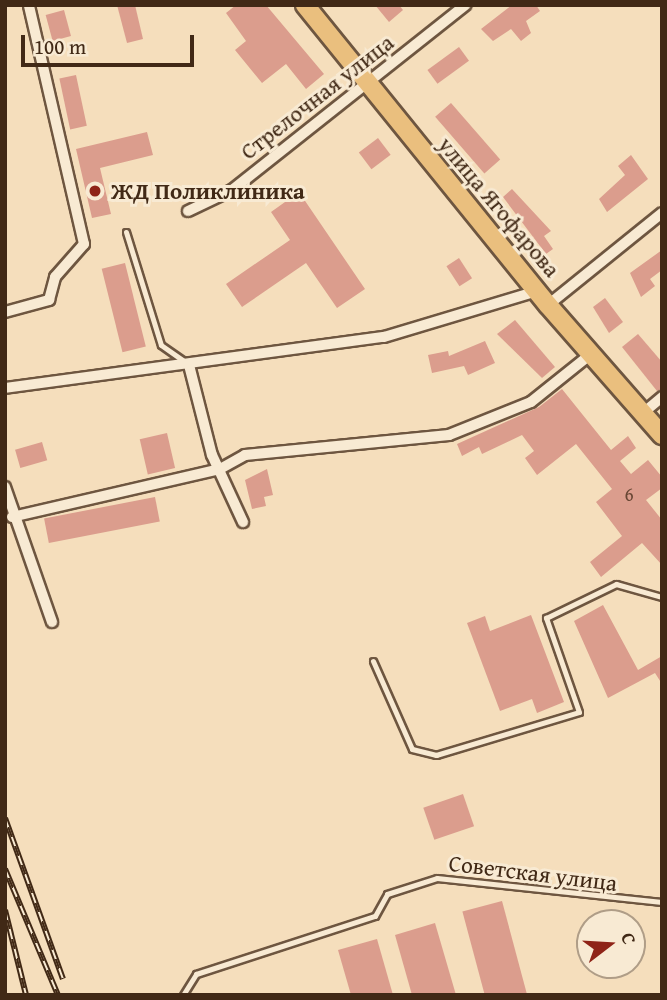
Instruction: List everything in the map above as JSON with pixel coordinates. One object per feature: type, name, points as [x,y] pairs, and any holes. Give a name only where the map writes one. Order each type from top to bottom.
[{"type":"main road","name":"улица Ягофарова","points":[[305,5],[366,85],[542,298],[662,435]]},
{"type":"street","points":[[5,312],[49,300],[55,277],[84,244],[29,5]]},
{"type":"street","name":"Стрелочная улица","points":[[188,211],[232,190],[465,5]]},
{"type":"street","points":[[5,388],[384,337],[542,298],[662,213]]},
{"type":"street","points":[[12,517],[220,469],[245,455],[281,449],[449,435],[531,402],[591,354]]},
{"type":"street","points":[[189,365],[220,469],[243,522]]},
{"type":"street","points":[[643,413],[662,397]]},
{"type":"street","points":[[5,487],[12,517],[52,622]]},
{"type":"lane","points":[[126,232],[161,345],[189,365]]},
{"type":"lane","points":[[373,662],[412,749],[436,755],[579,712],[546,618],[616,584],[662,597]]},
{"type":"lane","name":"Советская улица","points":[[183,995],[196,974],[375,916],[387,894],[438,878],[662,902]]},
{"type":"building","points":[[117,5],[135,5],[143,39],[127,43]]},
{"type":"building","points":[[236,5],[266,5],[324,74],[306,89],[286,64],[262,83],[235,50],[246,41],[226,13]]},
{"type":"building","points":[[375,5],[399,5],[403,10],[389,22]]},
{"type":"building","points":[[512,5],[536,5],[540,11],[526,21],[531,33],[521,41],[511,29],[493,41],[481,29]]},
{"type":"building","points":[[64,10],[71,36],[53,41],[46,15]]},
{"type":"building","points":[[459,47],[469,61],[437,84],[427,70]]},
{"type":"building","points":[[76,75],[87,126],[70,129],[59,79]]},
{"type":"building","points":[[451,103],[500,160],[484,173],[435,117]]},
{"type":"building","name":"ЖД Поликлиника","points":[[147,132],[153,155],[100,168],[111,214],[92,218],[76,149]]},
{"type":"building","points":[[378,138],[391,155],[371,169],[359,152]]},
{"type":"building","points":[[631,155],[648,179],[607,212],[599,199],[625,175],[618,166]]},
{"type":"building","points":[[512,189],[551,231],[544,236],[553,249],[546,254],[503,197]]},
{"type":"building","points":[[299,192],[365,289],[337,308],[306,263],[242,307],[226,284],[290,240],[271,212]]},
{"type":"building","points":[[662,250],[662,270],[650,279],[655,286],[641,297],[630,273]]},
{"type":"building","points":[[459,258],[472,278],[459,286],[446,266]]},
{"type":"building","points":[[125,263],[146,346],[123,352],[102,269]]},
{"type":"building","points":[[605,298],[623,322],[609,333],[593,307]]},
{"type":"building","points":[[515,320],[555,367],[542,378],[497,334]]},
{"type":"building","points":[[638,334],[662,362],[662,389],[657,391],[622,347]]},
{"type":"building","points":[[485,341],[495,363],[468,375],[464,366],[432,373],[428,355],[448,351],[449,356]]},
{"type":"building","points":[[562,389],[611,450],[628,436],[636,448],[620,461],[631,474],[648,460],[662,477],[662,488],[646,500],[662,520],[662,565],[642,543],[601,577],[590,562],[622,536],[596,502],[612,489],[576,444],[537,475],[525,458],[534,451],[522,435],[482,454],[479,447],[462,456],[457,444],[539,407]]},
{"type":"building","points":[[167,433],[175,468],[148,474],[140,439]]},
{"type":"building","points":[[42,442],[47,460],[20,468],[15,450]]},
{"type":"building","points":[[267,469],[273,495],[264,497],[266,506],[252,509],[245,480]]},
{"type":"building","points":[[155,497],[160,522],[49,543],[44,519]]},
{"type":"building","points":[[603,605],[638,670],[662,656],[662,684],[655,673],[608,698],[574,621]]},
{"type":"building","points":[[531,615],[564,702],[537,713],[532,699],[500,711],[467,623],[485,616],[490,631]]},
{"type":"building","points":[[463,794],[474,826],[434,840],[423,808]]},
{"type":"building","points":[[502,901],[527,995],[485,995],[462,912]]},
{"type":"building","points":[[435,923],[456,995],[412,995],[395,935]]},
{"type":"building","points":[[377,939],[393,995],[351,995],[338,950]]},
{"type":"railway","points":[[5,818],[63,979]]},
{"type":"railway","points":[[5,869],[58,995]]},
{"type":"railway","points":[[5,910],[26,995]]},
{"type":"place","name":"ЖД Поликлиника","points":[[95,191]]}]
